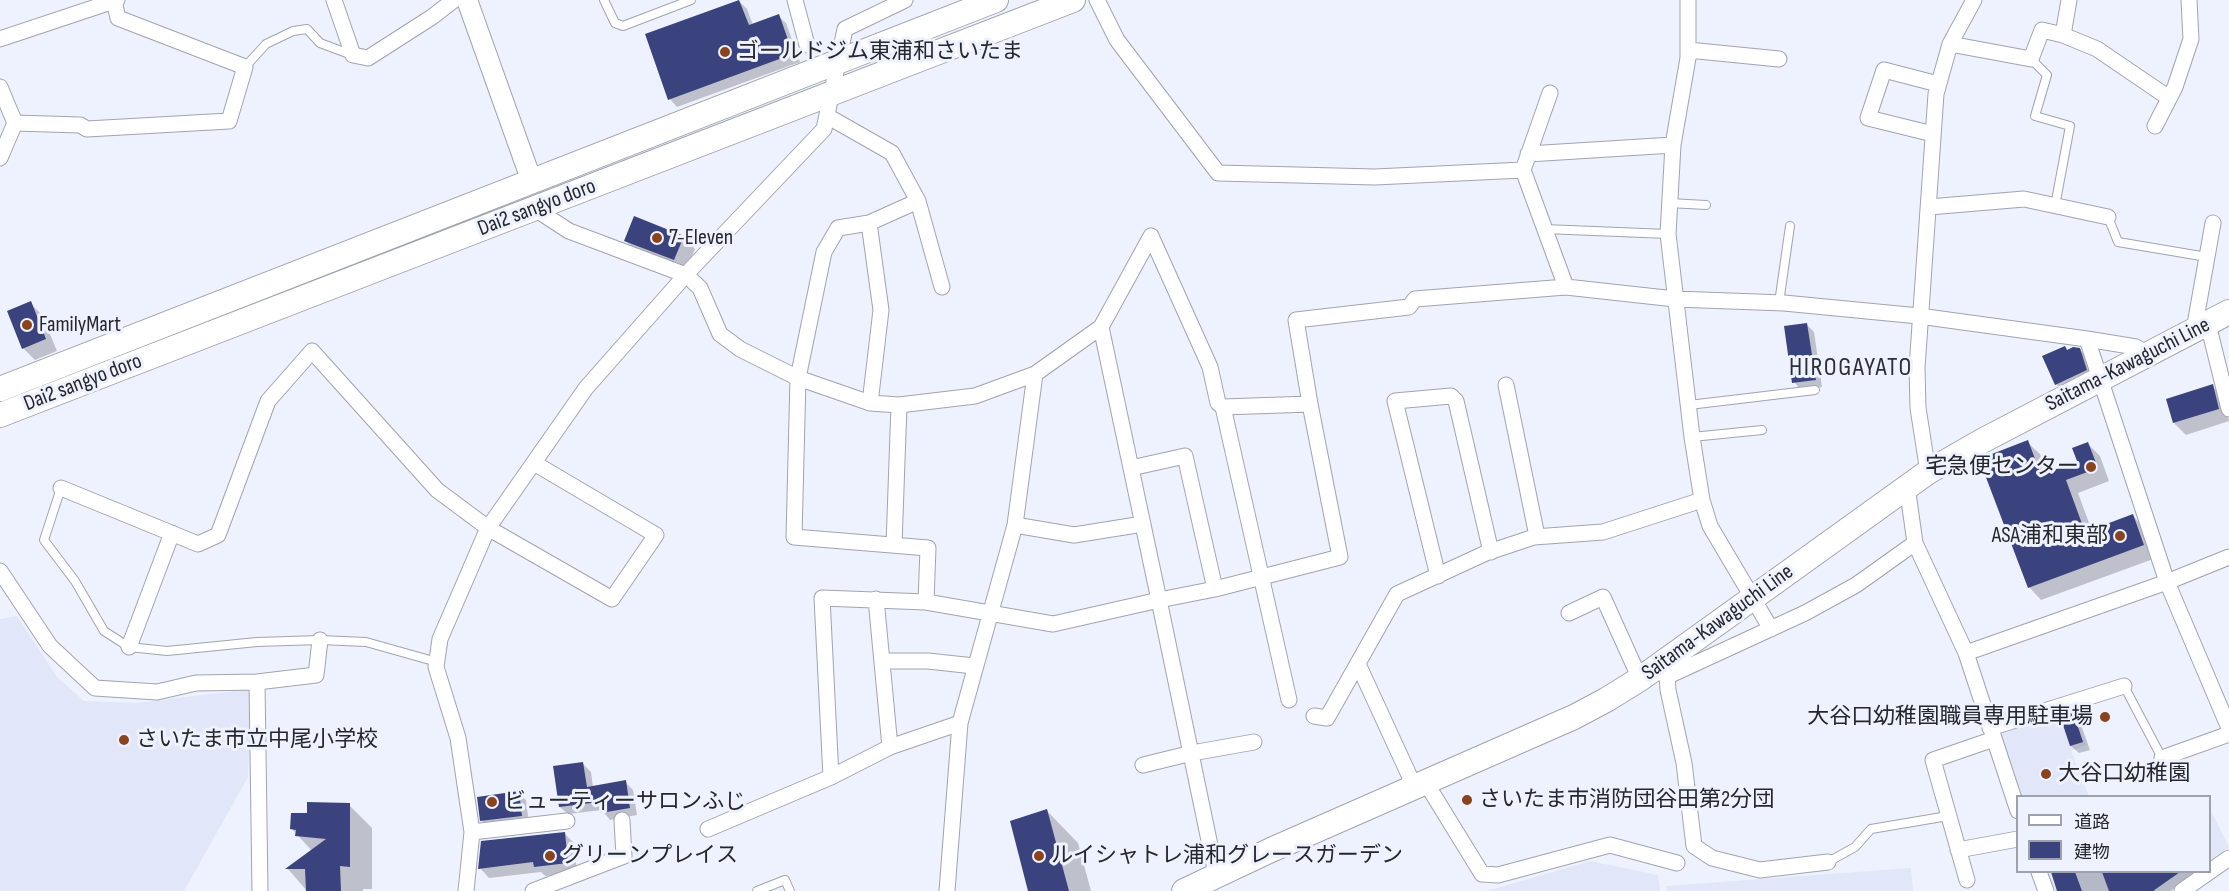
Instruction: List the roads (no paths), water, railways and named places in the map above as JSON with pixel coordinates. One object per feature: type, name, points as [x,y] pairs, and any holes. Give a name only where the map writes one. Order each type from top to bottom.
[{"type":"main road","name":"Dai2 sangyo doro","points":[[0,389],[996,0]]},
{"type":"main road","name":"Dai2 sangyo doro","points":[[0,415],[535,209],[829,105],[1073,0]]},
{"type":"main road","name":"Saitama-Kawaguchi Line","points":[[1184,891],[1216,874],[1575,717],[1640,680],[1666,669],[1752,597],[1928,472],[2101,378],[2229,312]]},
{"type":"street","points":[[334,0],[353,55],[368,57],[432,17],[454,0]]},
{"type":"street","points":[[467,0],[532,182]]},
{"type":"street","points":[[795,0],[807,45]]},
{"type":"street","points":[[466,891],[472,832],[458,738],[436,667],[440,639],[488,528],[586,388],[686,275],[824,129],[845,29],[905,0]]},
{"type":"street","points":[[1097,0],[1117,40],[1218,172],[1375,177],[1522,170]]},
{"type":"street","points":[[1688,0],[1688,50],[1673,145],[1668,234],[1692,437],[1702,500],[1710,526],[1771,629]]},
{"type":"street","points":[[1928,472],[1918,408],[1917,368],[1919,316],[1938,84],[1950,44],[1974,0]]},
{"type":"street","points":[[2063,35],[2068,0]]},
{"type":"street","points":[[2155,126],[2175,87],[2191,39],[2189,0]]},
{"type":"street","points":[[0,39],[116,1],[118,18],[244,67],[229,121],[87,129],[80,125],[15,123]]},
{"type":"street","points":[[1950,44],[2031,59],[2042,30],[2063,35],[2097,49],[2169,98]]},
{"type":"street","points":[[1688,50],[1779,59]]},
{"type":"street","points":[[1934,134],[1868,118],[1884,70],[1938,84]]},
{"type":"street","points":[[0,87],[15,123],[0,158]]},
{"type":"street","points":[[1550,93],[1522,170],[1566,287]]},
{"type":"street","points":[[829,105],[892,153],[918,201],[942,287]]},
{"type":"street","points":[[1528,154],[1673,145]]},
{"type":"street","points":[[1929,207],[2024,199],[2108,217]]},
{"type":"street","points":[[918,201],[868,223],[838,228],[824,252],[798,378],[794,537],[928,548],[926,602]]},
{"type":"street","points":[[535,209],[568,231],[686,275],[700,288],[720,334],[740,349],[798,378],[870,403],[899,405],[975,396],[1035,374],[1101,327],[1151,236],[1210,367],[1218,403],[1222,407],[1289,700]]},
{"type":"street","points":[[868,223],[881,309],[870,403]]},
{"type":"street","points":[[2213,223],[2207,257],[2201,327],[2229,409]]},
{"type":"street","points":[[831,777],[822,598],[926,602],[1053,624],[1215,589],[1340,557],[1296,320],[1409,308],[1415,299],[1566,287],[1675,299],[1779,303],[1919,316],[2088,339],[2136,347],[2148,354]]},
{"type":"street","points":[[1101,327],[1216,874]]},
{"type":"street","points":[[2088,339],[2168,582],[2229,728]]},
{"type":"street","points":[[62,488],[198,544],[218,535],[268,401],[312,351],[437,490],[488,528],[612,599],[656,535],[534,463]]},
{"type":"street","points":[[947,891],[960,723],[1015,525],[1035,374]]},
{"type":"street","points":[[1506,385],[1537,536]]},
{"type":"street","points":[[1438,576],[1395,401],[1451,396],[1456,401],[1491,552]]},
{"type":"street","points":[[1222,407],[1311,404]]},
{"type":"street","points":[[894,545],[899,405]]},
{"type":"street","points":[[1131,468],[1185,456],[1215,589]]},
{"type":"street","points":[[1906,486],[1915,543],[1966,653],[2016,805]]},
{"type":"street","points":[[1314,716],[1327,718],[1397,594],[1491,552],[1537,536],[1604,532],[1702,500]]},
{"type":"street","points":[[1015,525],[1074,535],[1143,524]]},
{"type":"street","points":[[129,647],[172,533]]},
{"type":"street","points":[[1828,862],[1760,870],[1712,858],[1695,846],[1684,763],[1666,669],[1771,629],[1805,613],[1856,585],[1915,543]]},
{"type":"street","points":[[1966,653],[2168,582],[2229,557]]},
{"type":"street","points":[[0,571],[50,646],[95,688],[157,692],[196,683],[257,682],[316,675],[320,640]]},
{"type":"street","points":[[1569,613],[1603,597],[1640,680]]},
{"type":"street","points":[[876,599],[890,747]]},
{"type":"street","points":[[883,661],[928,661],[974,666]]},
{"type":"street","points":[[1358,664],[1421,786],[1482,874],[1498,875],[1610,845],[1677,863]]},
{"type":"street","points":[[257,682],[260,891]]},
{"type":"street","points":[[1967,880],[1933,760],[1992,733],[2124,686]]},
{"type":"street","points":[[708,829],[831,777],[890,747],[960,723]]},
{"type":"street","points":[[2162,758],[2229,734]]},
{"type":"street","points":[[1143,765],[1192,753],[1254,742]]},
{"type":"street","points":[[533,891],[624,856],[622,820]]},
{"type":"street","points":[[472,832],[567,821]]},
{"type":"street","points":[[1958,850],[2016,839]]},
{"type":"street","points":[[2211,871],[2229,858]]},
{"type":"street","points":[[2039,873],[2046,891]]},
{"type":"street","points":[[2182,891],[2208,873]]},
{"type":"lane","points":[[604,0],[615,23],[623,26],[691,0]]},
{"type":"lane","points":[[244,67],[266,44],[293,31],[307,29],[321,43],[353,55]]},
{"type":"lane","points":[[2031,59],[2047,75],[2035,116],[2070,126],[2055,206]]},
{"type":"lane","points":[[1669,203],[1706,205]]},
{"type":"lane","points":[[2108,217],[2118,242],[2207,257]]},
{"type":"lane","points":[[1779,303],[1790,226]]},
{"type":"lane","points":[[1544,229],[1668,234]]},
{"type":"lane","points":[[1689,405],[1815,390]]},
{"type":"lane","points":[[1692,437],[1762,430]]},
{"type":"lane","points":[[62,488],[44,540],[75,581],[104,631],[129,647],[167,651],[257,642],[320,640],[366,642],[437,662]]},
{"type":"lane","points":[[2124,686],[2162,758]]},
{"type":"lane","points":[[1828,862],[1855,847],[1870,829],[1948,816]]},
{"type":"lane","points":[[757,891],[785,880],[790,891]]},
{"type":"place","name":"ゴールドジム東浦和さいたま","points":[[725,52]]},
{"type":"place","name":"7-Eleven","points":[[657,238]]},
{"type":"place","name":"FamilyMart","points":[[27,325]]},
{"type":"place","name":"宅急便センター","points":[[2091,467]]},
{"type":"place","name":"ASA浦和東部","points":[[2120,536]]},
{"type":"place","name":"大谷口幼稚園職員専用駐車場","points":[[2105,717]]},
{"type":"place","name":"さいたま市立中尾小学校","points":[[124,740]]},
{"type":"place","name":"大谷口幼稚園","points":[[2046,774]]},
{"type":"place","name":"さいたま市消防団谷田第2分団","points":[[1467,800]]},
{"type":"place","name":"ビューティーサロンふじ","points":[[492,802]]},
{"type":"place","name":"グリーンプレイス","points":[[550,856]]},
{"type":"place","name":"ルイシャトレ浦和グレースガーデン","points":[[1039,856]]},
{"type":"district","name":"HIROGAYATO","points":[[1851,368]]}]
